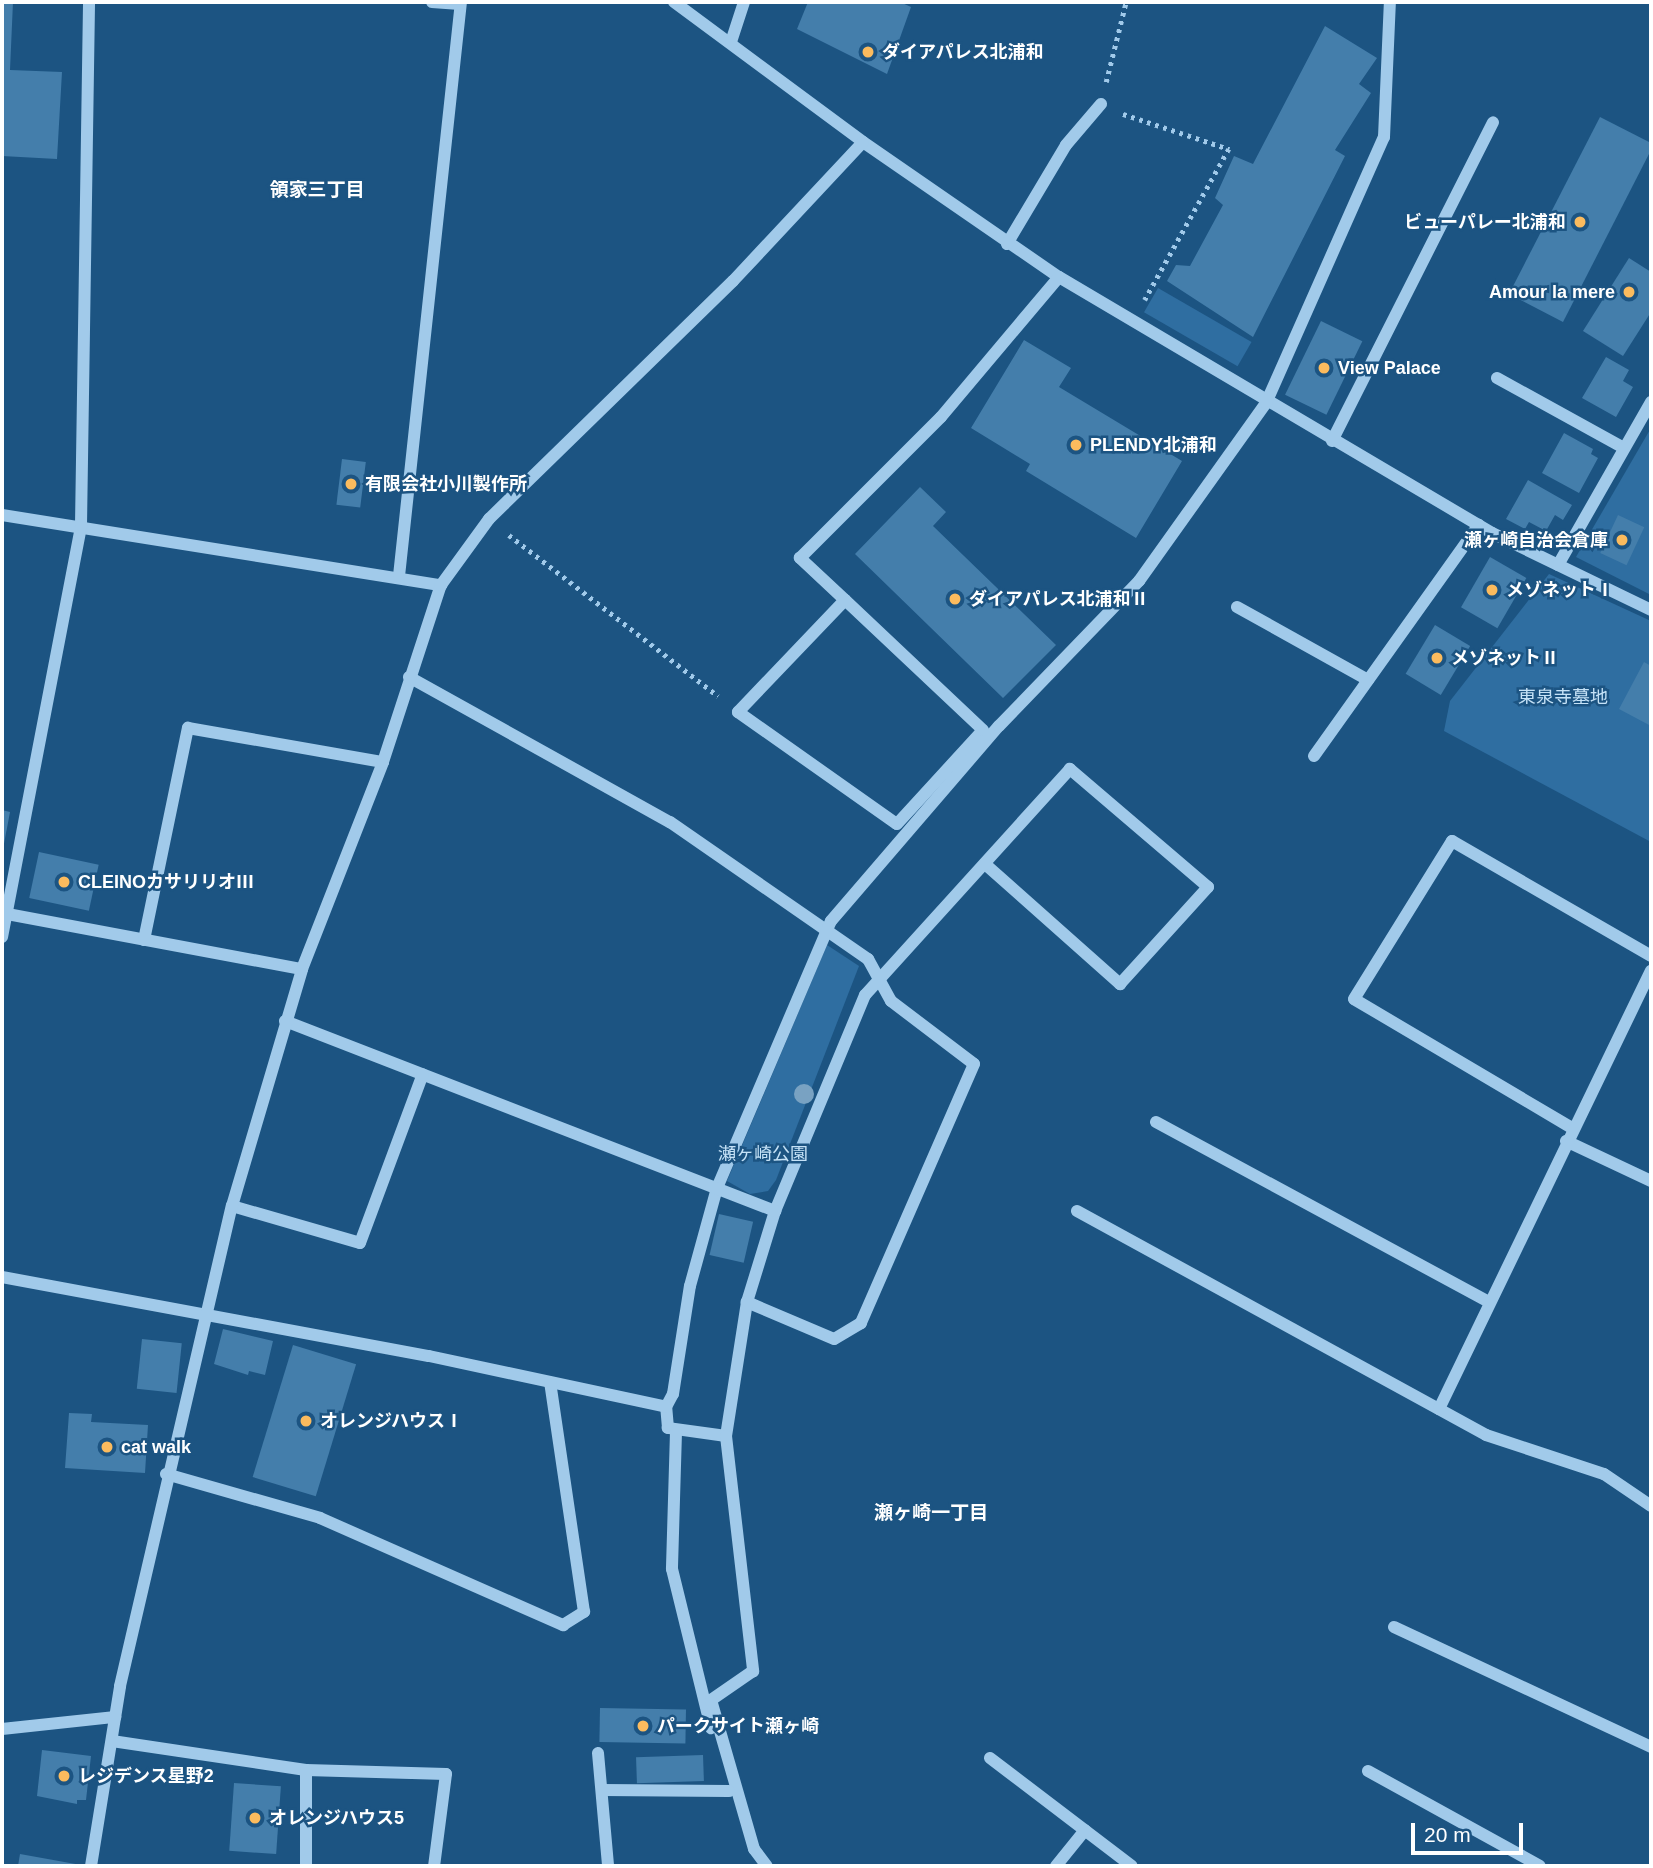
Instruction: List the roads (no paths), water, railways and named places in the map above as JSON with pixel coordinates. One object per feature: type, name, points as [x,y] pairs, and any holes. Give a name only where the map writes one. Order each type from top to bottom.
[{"type":"street","points":[[2,937],[4,914],[81,525],[89,2]]},
{"type":"street","points":[[399,576],[461,3],[432,2]]},
{"type":"street","points":[[674,2],[732,41],[863,142],[1007,244],[1059,277],[1266,403],[1479,525],[1651,610]]},
{"type":"street","points":[[732,41],[744,2]]},
{"type":"street","points":[[726,1436],[676,1432],[668,1428],[666,1407],[673,1394],[690,1286],[717,1188],[827,930],[896,843],[982,746],[1139,581],[1266,403],[1384,137],[1390,2]]},
{"type":"street","points":[[1007,244],[1066,145],[1101,104]]},
{"type":"street","points":[[1332,441],[1493,122]]},
{"type":"street","points":[[91,1866],[115,1717],[166,1474],[208,1314],[232,1206],[302,969],[383,762],[441,585],[489,519],[733,281],[863,142]]},
{"type":"street","points":[[845,600],[738,712],[897,824],[983,730],[845,600],[800,558],[941,417],[1059,277]]},
{"type":"street","points":[[1497,377],[1624,448]]},
{"type":"street","points":[[1558,565],[1651,402]]},
{"type":"street","points":[[2,514],[399,576],[441,585]]},
{"type":"street","points":[[1314,756],[1479,525]]},
{"type":"street","points":[[1237,607],[1368,680]]},
{"type":"street","points":[[409,677],[670,822],[867,960],[891,1001],[974,1064],[861,1323],[834,1339],[747,1302]]},
{"type":"street","points":[[144,940],[188,729],[383,762]]},
{"type":"street","points":[[766,1866],[754,1849],[711,1700],[752,1671],[726,1436],[747,1302],[775,1210],[865,995],[1070,769],[1208,887],[1120,984],[985,864]]},
{"type":"street","points":[[1572,1128],[1354,999],[1452,841],[1651,956]]},
{"type":"street","points":[[4,914],[302,969]]},
{"type":"street","points":[[1438,1409],[1572,1128],[1651,971]]},
{"type":"street","points":[[285,1021],[775,1210]]},
{"type":"street","points":[[232,1206],[360,1242],[423,1074]]},
{"type":"street","points":[[1156,1122],[1489,1303]]},
{"type":"street","points":[[1566,1141],[1651,1181]]},
{"type":"street","points":[[1077,1211],[1486,1435],[1604,1474],[1651,1506]]},
{"type":"street","points":[[2,1277],[208,1314],[666,1407]]},
{"type":"street","points":[[166,1474],[320,1518],[563,1625],[584,1612],[550,1382]]},
{"type":"street","points":[[676,1432],[672,1569],[729,1791],[755,1866]]},
{"type":"street","points":[[1394,1627],[1651,1747]]},
{"type":"street","points":[[2,1730],[115,1717]]},
{"type":"street","points":[[112,1741],[306,1770],[446,1774],[434,1866]]},
{"type":"street","points":[[598,1753],[608,1866]]},
{"type":"street","points":[[990,1758],[1132,1866]]},
{"type":"street","points":[[306,1770],[306,1866]]},
{"type":"street","points":[[1368,1771],[1540,1866]]},
{"type":"street","points":[[601,1790],[729,1791]]},
{"type":"street","points":[[1056,1866],[1085,1830]]},
{"type":"place","name":"ダイアパレス北浦和","points":[[868,52]]},
{"type":"place","name":"ビューパレー北浦和","points":[[1580,222]]},
{"type":"place","name":"Amour la mere","points":[[1629,292]]},
{"type":"place","name":"View Palace","points":[[1324,368]]},
{"type":"place","name":"PLENDY北浦和","points":[[1076,445]]},
{"type":"place","name":"有限会社小川製作所","points":[[351,484]]},
{"type":"place","name":"瀬ヶ崎自治会倉庫","points":[[1622,540]]},
{"type":"place","name":"メゾネットⅠ","points":[[1492,590]]},
{"type":"place","name":"ダイアパレス北浦和Ⅱ","points":[[955,599]]},
{"type":"place","name":"メゾネットⅡ","points":[[1437,658]]},
{"type":"place","name":"CLEINOカサリリオⅢ","points":[[64,882]]},
{"type":"place","name":"オレンジハウスⅠ","points":[[306,1421]]},
{"type":"place","name":"cat walk","points":[[107,1447]]},
{"type":"place","name":"パークサイト瀬ヶ崎","points":[[643,1726]]},
{"type":"place","name":"レジデンス星野2","points":[[64,1776]]},
{"type":"place","name":"オレンジハウス5","points":[[255,1818]]},
{"type":"district","name":"領家三丁目","points":[[317,190]]},
{"type":"district","name":"瀬ヶ崎一丁目","points":[[931,1513]]},
{"type":"park label","name":"東泉寺墓地","points":[[1563,697]]},
{"type":"park label","name":"瀬ヶ崎公園","points":[[763,1154]]}]
